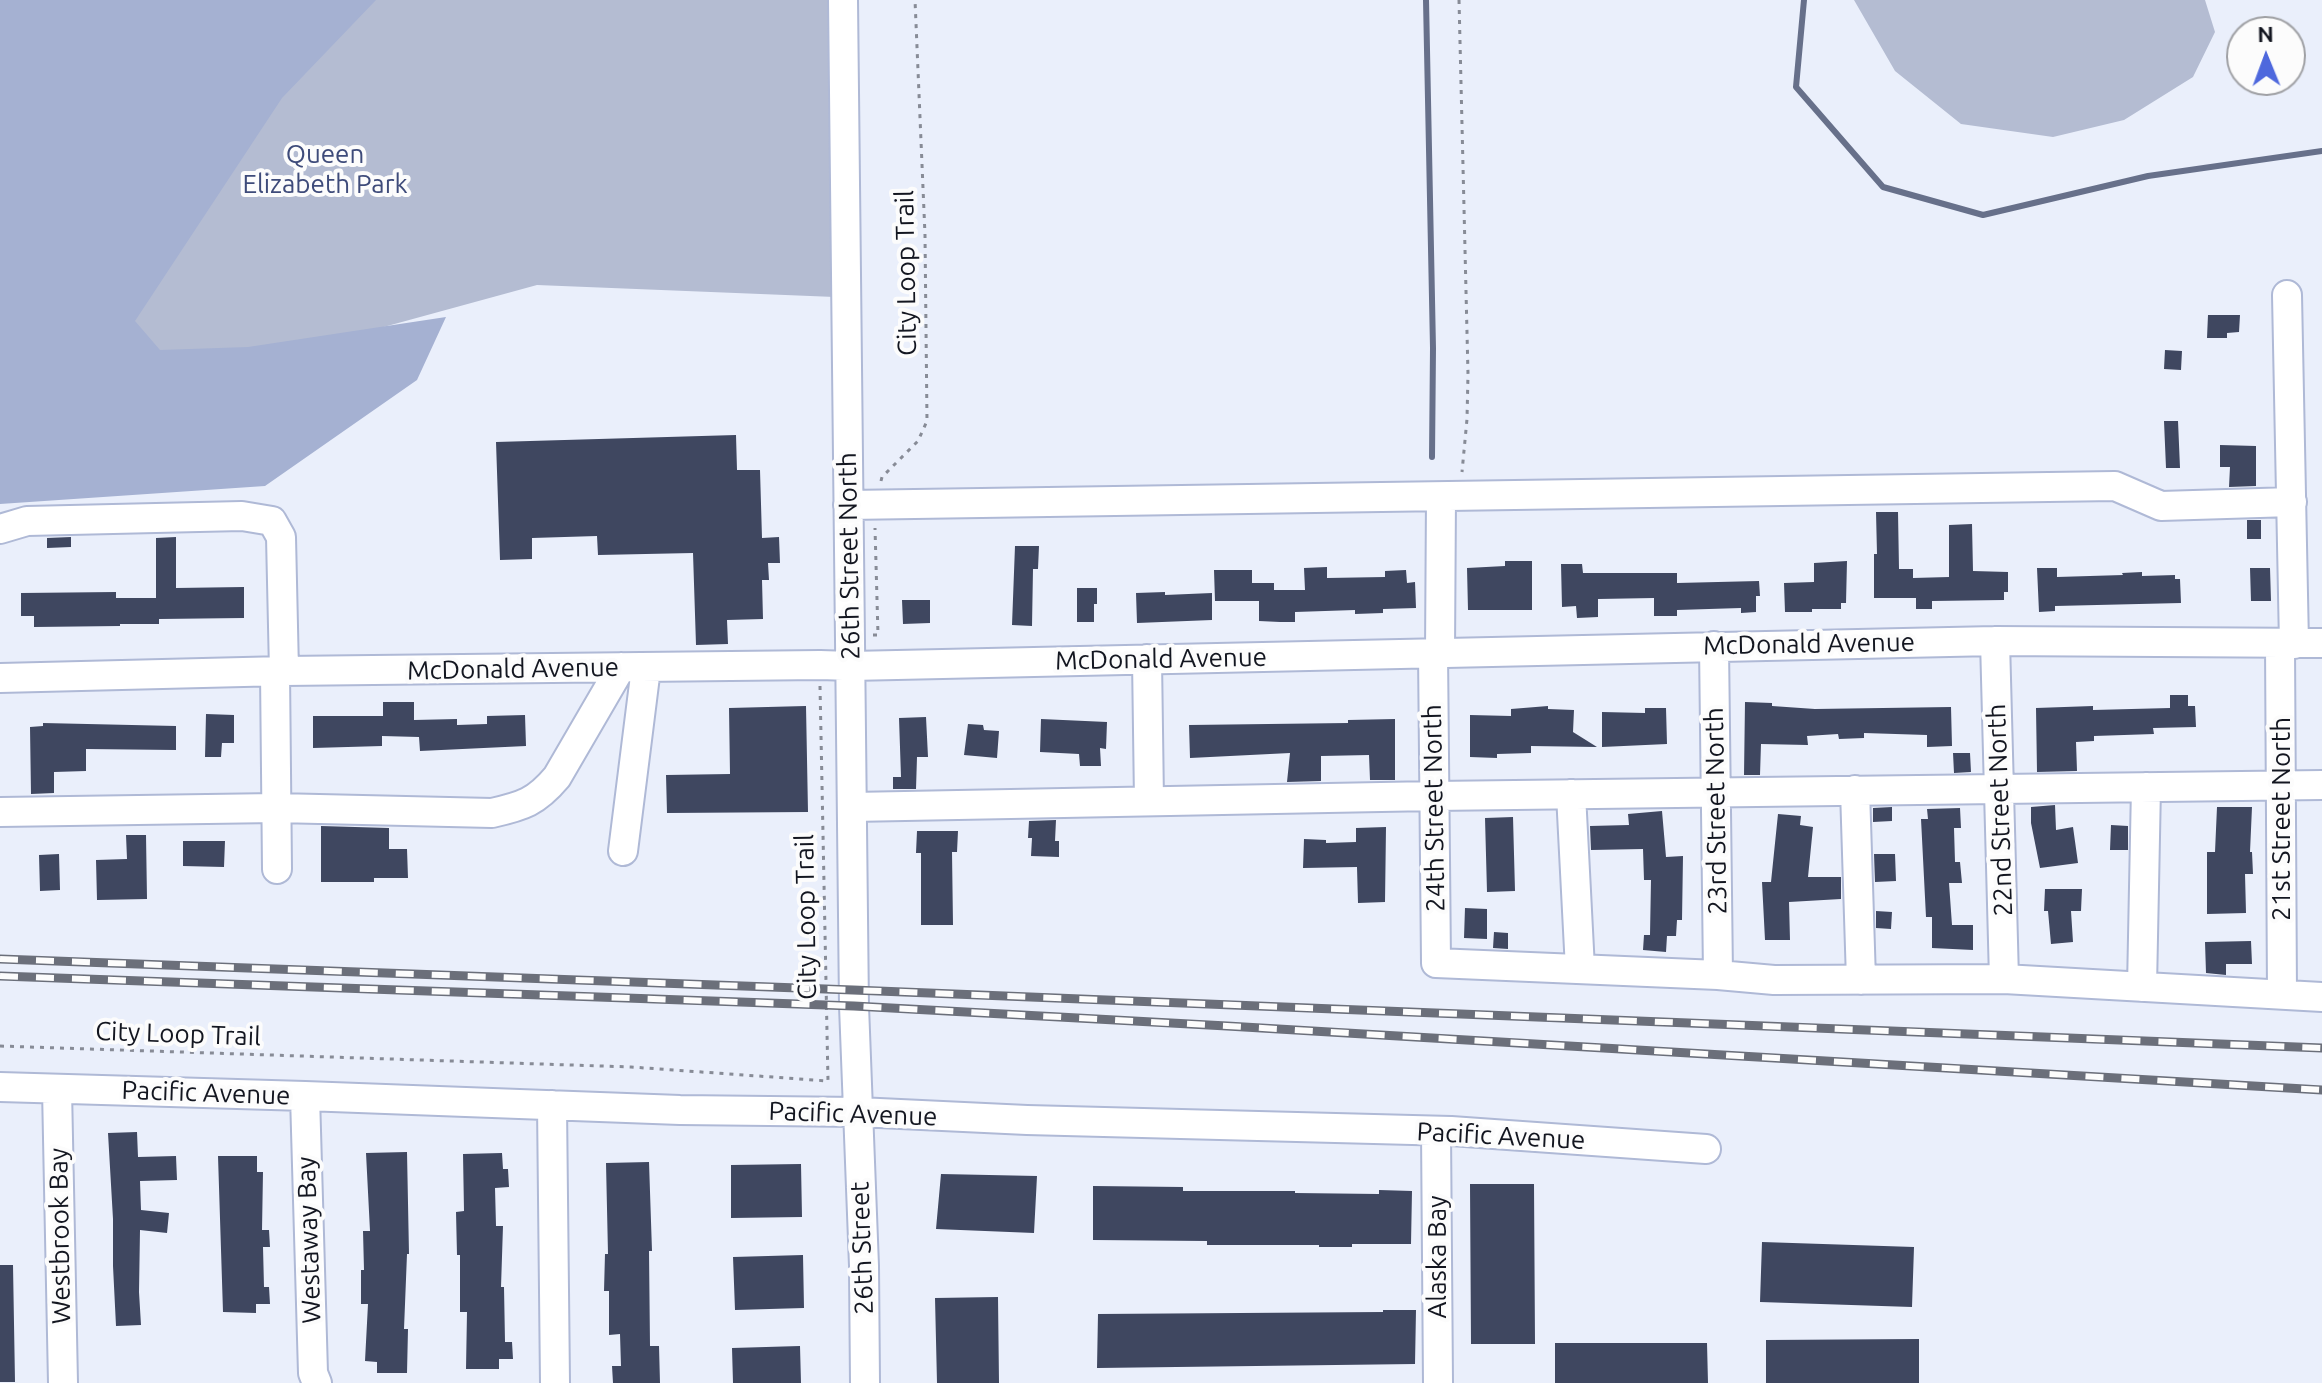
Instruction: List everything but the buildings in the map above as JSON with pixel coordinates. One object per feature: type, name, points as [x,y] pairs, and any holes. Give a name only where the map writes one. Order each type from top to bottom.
[{"type":"street","name":"26th Street North","points":[[843,0],[861,505],[849,635],[858,1112]]},
{"type":"street","name":"21st Street North","points":[[2282,994],[2282,785],[2299,644],[2287,295]]},
{"type":"street","points":[[861,505],[2115,486],[2161,506],[2292,502]]},
{"type":"street","name":"24th Street North","points":[[1449,496],[1437,652],[1434,796],[1436,963],[1580,969]]},
{"type":"street","points":[[0,529],[27,521],[242,516],[272,521],[281,537],[277,869]]},
{"type":"street","name":"McDonald Avenue","points":[[0,678],[851,666],[1995,641],[2299,644]]},
{"type":"street","name":"22nd Street North","points":[[1995,641],[2004,979]]},
{"type":"street","name":"23rd Street North","points":[[1714,646],[1718,975]]},
{"type":"street","points":[[1147,659],[1149,801]]},
{"type":"street","points":[[0,812],[276,808],[492,813],[518,807],[544,793],[634,668]]},
{"type":"street","points":[[623,851],[634,668]]},
{"type":"street","points":[[852,807],[2322,785]]},
{"type":"street","points":[[2142,987],[2146,787]]},
{"type":"street","points":[[1855,790],[1861,980]]},
{"type":"street","points":[[1571,794],[1580,969],[1774,980],[2004,979],[2322,997]]},
{"type":"street","name":"Pacific Avenue","points":[[0,1087],[1436,1131],[1706,1149]]},
{"type":"street","name":"Westbrook Bay","points":[[57,1089],[63,1383]]},
{"type":"street","name":"Westaway Bay","points":[[305,1096],[313,1373],[317,1383]]},
{"type":"street","points":[[552,1105],[555,1383]]},
{"type":"street","name":"26th Street","points":[[858,1112],[865,1383]]},
{"type":"street","name":"Alaska Bay","points":[[1436,1131],[1438,1383]]},
{"type":"path","name":"City Loop Trail","points":[[849,635],[878,635],[861,505],[882,477],[918,441],[927,421],[925,235],[915,0]]},
{"type":"path","points":[[1449,496],[1467,419],[1468,374],[1459,0]]},
{"type":"path","name":"City Loop Trail","points":[[0,1046],[631,1067],[828,1081],[820,665]]},
{"type":"green space","name":"Queen Elizabeth Park","points":[[243,0],[832,0],[835,297],[537,285],[0,432],[0,251]]},
{"type":"green space","points":[[1854,0],[2205,0],[2215,32],[2193,77],[2124,120],[2053,137],[1961,124],[1895,71]]},
{"type":"shaded area","points":[[0,0],[376,0],[282,98],[135,321],[160,350],[248,347],[446,317],[417,380],[265,486],[0,504]]},
{"type":"waterway","points":[[1426,0],[1433,348],[1432,457]]},
{"type":"waterway","points":[[1804,0],[1796,87],[1883,187],[1983,215],[2148,176],[2322,151]]},
{"type":"railway","points":[[0,959],[2322,1048]]},
{"type":"railway","points":[[0,976],[854,1006],[2322,1090]]}]
